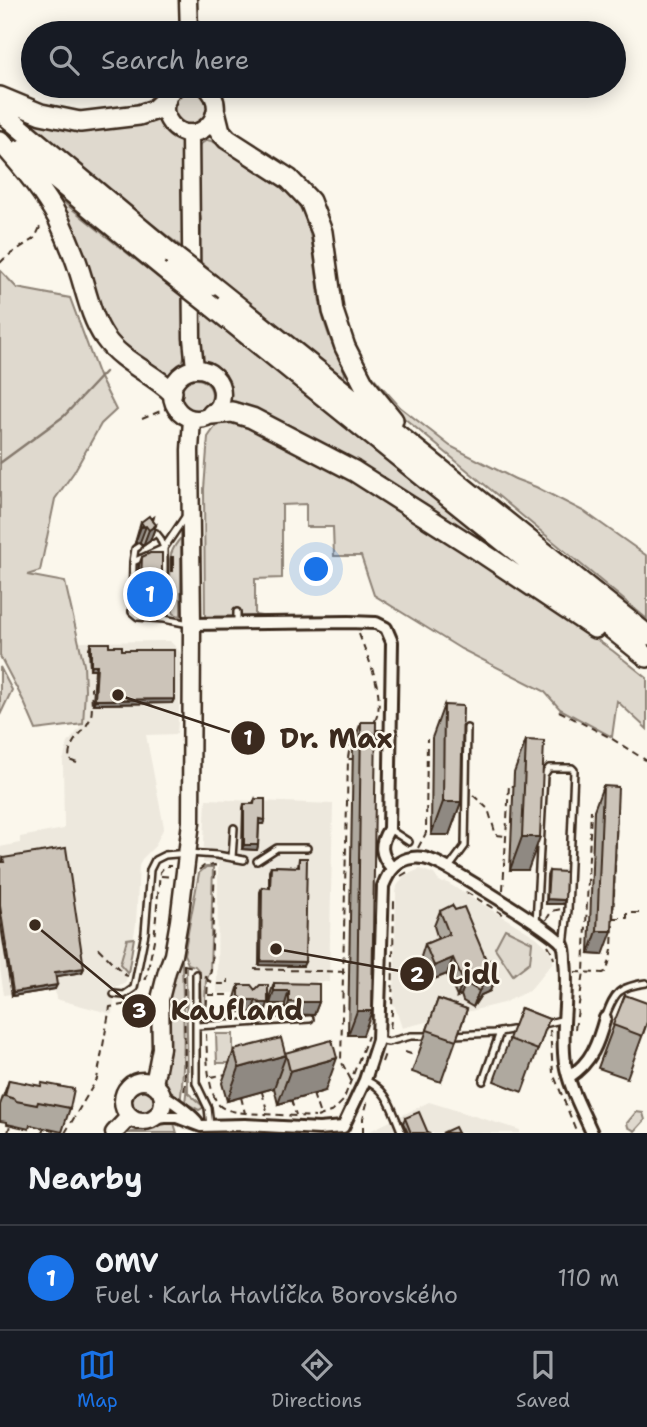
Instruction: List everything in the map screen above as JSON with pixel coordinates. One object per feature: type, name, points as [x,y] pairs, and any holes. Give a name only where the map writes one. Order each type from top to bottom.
[{"type":"highway","points":[[0,97],[41,114],[80,122],[139,115],[154,110],[165,98]]},
{"type":"highway","points":[[0,111],[170,263],[212,306],[647,659]]},
{"type":"highway","points":[[216,115],[220,131],[227,139],[289,179],[310,201],[321,232],[333,311],[345,347],[364,384],[415,448]]},
{"type":"highway","points":[[0,134],[170,263],[211,285],[647,635]]},
{"type":"highway","points":[[0,141],[23,166],[58,217],[97,323],[106,340],[121,356],[163,384],[173,398]]},
{"type":"highway","points":[[212,414],[232,412],[252,418],[354,471],[475,548],[559,606],[647,659]]},
{"type":"street","points":[[188,0],[189,21]]},
{"type":"street","points":[[170,98],[166,115],[170,122],[175,128],[190,133],[199,132],[212,122],[216,115],[214,98]]},
{"type":"street","points":[[190,133],[192,338],[195,368]]},
{"type":"street","points":[[195,368],[213,374],[221,385],[220,404],[212,414],[202,419],[183,415],[173,398],[173,386],[179,376],[195,368]]},
{"type":"street","points":[[152,1119],[163,1105],[158,1088],[161,1048],[160,999],[173,955],[188,853],[192,787],[192,419]]},
{"type":"street","points":[[192,624],[237,618],[355,623],[381,625],[386,628],[392,642],[391,747],[389,829],[383,838],[382,852],[396,873]]},
{"type":"street","points":[[205,1128],[158,1088],[141,1081],[128,1086],[122,1098],[125,1111],[140,1121],[177,1117],[205,1128],[245,1125],[345,1130],[369,1082],[378,1039],[383,886],[407,859],[413,857],[430,859],[448,869],[539,925],[564,946],[566,971],[559,1021],[569,1077],[592,1133]]},
{"type":"street","points":[[569,1077],[590,1058],[605,1018]]},
{"type":"street","points":[[114,1133],[129,1116]]},
{"type":"lane","points":[[133,562],[164,548],[191,508]]},
{"type":"lane","points":[[152,536],[156,533],[164,548],[164,619]]},
{"type":"lane","points":[[138,547],[135,549],[133,562],[132,612],[138,617],[192,624]]},
{"type":"lane","points":[[448,869],[465,846],[467,728]]},
{"type":"lane","points":[[377,734],[391,734]]},
{"type":"lane","points":[[539,925],[544,775],[549,768],[572,768],[568,910],[564,946]]},
{"type":"lane","points":[[232,858],[234,828]]},
{"type":"lane","points":[[389,829],[409,842]]},
{"type":"lane","points":[[257,861],[277,848],[307,848]]},
{"type":"lane","points":[[114,994],[124,995],[134,988],[145,933],[150,870],[153,864],[165,855],[188,853],[244,860]]},
{"type":"lane","points":[[196,974],[197,1083],[208,1108],[205,1128]]},
{"type":"lane","points":[[605,1018],[621,989],[646,983]]},
{"type":"lane","points":[[197,1026],[310,1019]]},
{"type":"lane","points":[[448,1035],[500,1032],[559,1021]]},
{"type":"lane","points":[[483,1081],[500,1032]]},
{"type":"lane","points":[[378,1039],[436,1035]]},
{"type":"lane","points":[[369,1082],[386,1095],[402,1133]]},
{"type":"path","points":[[0,263],[35,238],[41,225]]},
{"type":"path","points":[[142,419],[173,398]]},
{"type":"path","points":[[355,623],[378,688],[374,724]]},
{"type":"path","points":[[77,763],[69,760],[69,752],[72,743],[91,719],[91,687]]},
{"type":"path","points":[[559,710],[647,761]]},
{"type":"path","points":[[396,873],[416,868],[413,857],[426,833],[428,740]]},
{"type":"path","points":[[351,1081],[341,1061],[348,759],[350,745],[357,744]]},
{"type":"path","points":[[427,752],[432,752]]},
{"type":"path","points":[[348,759],[353,759]]},
{"type":"path","points":[[427,773],[432,773]]},
{"type":"path","points":[[347,779],[352,779]]},
{"type":"path","points":[[501,901],[510,808],[509,785],[513,786]]},
{"type":"path","points":[[466,787],[488,809],[496,835],[511,834]]},
{"type":"path","points":[[426,799],[431,799]]},
{"type":"path","points":[[347,807],[352,806]]},
{"type":"path","points":[[584,972],[591,810]]},
{"type":"path","points":[[566,971],[607,971],[612,950],[617,813]]},
{"type":"path","points":[[426,821],[431,821]]},
{"type":"path","points":[[609,823],[617,823]]},
{"type":"path","points":[[346,828],[352,828]]},
{"type":"path","points":[[608,844],[616,844]]},
{"type":"path","points":[[346,855],[351,855]]},
{"type":"path","points":[[215,865],[214,920],[206,1024],[210,1077],[219,1105],[245,1112],[241,1097]]},
{"type":"path","points":[[174,867],[165,866],[160,876],[177,878]]},
{"type":"path","points":[[607,871],[615,871]]},
{"type":"path","points":[[345,876],[351,876]]},
{"type":"path","points":[[464,891],[506,916]]},
{"type":"path","points":[[606,892],[614,892]]},
{"type":"path","points":[[313,1094],[319,1116],[338,1107],[392,1013],[394,901]]},
{"type":"path","points":[[345,903],[350,903]]},
{"type":"path","points":[[539,925],[552,911],[568,910]]},
{"type":"path","points":[[605,919],[627,918],[627,913],[639,914]]},
{"type":"path","points":[[344,925],[350,925]]},
{"type":"path","points":[[604,940],[612,940]]},
{"type":"path","points":[[547,944],[555,961]]},
{"type":"path","points":[[343,952],[350,952]]},
{"type":"path","points":[[184,965],[200,969],[208,980],[215,984],[228,984],[228,979]]},
{"type":"path","points":[[254,969],[349,972]]},
{"type":"path","points":[[207,994],[215,984]]},
{"type":"path","points":[[207,994],[227,995]]},
{"type":"path","points":[[343,1000],[349,1000]]},
{"type":"path","points":[[65,1133],[97,1079],[110,1007]]},
{"type":"path","points":[[342,1021],[348,1020]]},
{"type":"path","points":[[559,1021],[550,1028],[553,1073],[577,1133]]},
{"type":"path","points":[[378,1039],[386,1053],[382,1063]]},
{"type":"path","points":[[405,1052],[418,1056]]},
{"type":"path","points":[[210,1077],[232,1072]]},
{"type":"path","points":[[363,1133],[369,1082]]},
{"type":"path","points":[[262,1092],[268,1114]]},
{"type":"path","points":[[291,1100],[296,1115]]},
{"type":"path","points":[[8,1133],[10,1125]]},
{"type":"path","points":[[42,1133],[44,1128]]},
{"type":"shaded area","points":[[176,98],[206,100],[206,114],[197,123],[183,123],[174,114]]},
{"type":"shaded area","points":[[19,116],[62,126],[92,129],[161,117],[181,143],[183,248],[108,190]]},
{"type":"shaded area","points":[[207,140],[222,147],[287,192],[298,204],[312,242],[324,321],[345,373],[344,379],[262,316],[196,258],[201,234],[196,195],[198,146]]},
{"type":"shaded area","points":[[52,193],[185,299],[184,359],[170,377],[164,376],[111,339]]},
{"type":"shaded area","points":[[0,270],[17,288],[70,298],[99,376],[116,410],[101,424],[55,499],[40,571],[27,575],[65,582],[84,665],[83,724],[36,730],[0,656]]},
{"type":"shaded area","points":[[197,308],[525,572],[244,406],[226,402],[224,381],[206,365],[197,348]]},
{"type":"shaded area","points":[[374,378],[400,407],[450,446],[585,512],[647,556],[647,619],[404,418],[376,387]]},
{"type":"shaded area","points":[[196,379],[207,384],[212,395],[207,406],[196,411],[185,406],[180,395],[185,384]]},
{"type":"shaded area","points":[[238,421],[375,490],[613,651],[647,678],[647,729],[617,701],[612,737],[560,709],[544,691],[461,649],[374,595],[361,556],[334,556],[333,527],[306,527],[306,504],[282,505],[282,578],[255,579],[255,615],[262,616],[262,619],[241,619],[240,609],[234,609],[233,619],[205,620],[204,489],[208,437],[215,427],[224,422]]},
{"type":"shaded area","points":[[180,539],[180,616],[174,614],[172,609],[169,576],[171,554]]},
{"type":"shaded area","points":[[170,641],[181,653],[177,734],[146,735],[164,827],[155,846],[139,866],[136,924],[126,982],[117,986],[112,1014],[56,999],[55,989],[4,995],[0,968],[0,847],[20,843],[20,837],[64,829],[63,761],[68,743],[83,724],[84,665],[78,642]]},
{"type":"shaded area","points":[[0,667],[12,690],[0,715]]},
{"type":"shaded area","points":[[206,799],[333,804],[329,982],[316,981],[315,992],[217,993],[218,864],[203,863]]},
{"type":"shaded area","points":[[206,867],[213,867],[210,972],[206,981],[204,1021],[199,971],[188,964],[184,954],[199,873]]},
{"type":"shaded area","points":[[420,869],[434,874],[438,880],[446,882],[536,937],[546,946],[553,962],[529,991],[503,1003],[402,1028],[394,1004],[396,893],[404,876]]},
{"type":"shaded area","points":[[505,929],[532,942],[530,962],[513,975],[495,948]]},
{"type":"shaded area","points":[[134,938],[128,973],[120,964],[127,939]]},
{"type":"shaded area","points":[[179,960],[182,961],[184,1033],[180,1105],[170,1095],[164,1076],[167,1051],[166,996]]},
{"type":"shaded area","points":[[186,967],[188,1093],[204,1107],[199,1110],[185,1103]]},
{"type":"shaded area","points":[[216,1034],[233,1034],[233,1063],[217,1063]]},
{"type":"shaded area","points":[[143,1090],[151,1093],[154,1101],[151,1109],[143,1112],[135,1109],[132,1101],[135,1093]]},
{"type":"shaded area","points":[[429,1102],[520,1130],[520,1133],[366,1133]]},
{"type":"shaded area","points":[[636,1112],[643,1113],[645,1120],[635,1131],[628,1127],[627,1123]]},
{"type":"shaded area","points":[[173,1120],[177,1133],[128,1133],[165,1121]]},
{"type":"building","points":[[149,516],[151,519],[154,517],[156,525],[149,530],[146,526],[141,527],[141,522]]},
{"type":"building","points":[[150,553],[162,553],[159,601],[140,601],[142,557]]},
{"type":"building","points":[[91,643],[109,643],[109,646],[122,646],[122,650],[174,650],[174,699],[95,700],[97,665],[91,665]]},
{"type":"building","points":[[444,705],[463,706],[461,802],[443,802]]},
{"type":"building","points":[[361,722],[376,722],[372,1011],[357,1011]]},
{"type":"building","points":[[526,740],[544,741],[540,837],[522,837]]},
{"type":"building","points":[[603,786],[618,787],[612,931],[597,931]]},
{"type":"building","points":[[255,799],[265,799],[265,820],[259,819],[258,845],[244,845],[244,804],[254,804]]},
{"type":"building","points":[[66,848],[84,968],[55,972],[57,985],[13,992],[0,906],[0,862],[4,862],[3,858]]},
{"type":"building","points":[[299,858],[307,858],[305,962],[261,961],[262,887],[270,888],[271,866],[299,867]]},
{"type":"building","points":[[549,871],[566,872],[565,900],[547,899]]},
{"type":"building","points":[[452,905],[455,910],[464,907],[487,962],[490,960],[496,975],[487,979],[479,991],[469,985],[467,979],[463,981],[453,958],[434,966],[425,944],[449,934],[440,911]]},
{"type":"building","points":[[274,983],[319,984],[319,1002],[289,1002],[289,991],[274,991]]},
{"type":"building","points":[[239,985],[251,985],[255,990],[260,985],[268,985],[268,1003],[243,1000],[239,996]]},
{"type":"building","points":[[625,995],[647,1003],[647,1022],[642,1036],[613,1025]]},
{"type":"building","points":[[438,999],[467,1009],[456,1040],[427,1030]]},
{"type":"building","points":[[521,1008],[549,1019],[538,1050],[509,1039]]},
{"type":"building","points":[[281,1038],[285,1053],[332,1040],[337,1058],[290,1071],[286,1055],[239,1068],[234,1050]]},
{"type":"building","points":[[9,1080],[74,1089],[70,1108],[38,1102],[37,1105],[5,1096]]},
{"type":"building","points":[[419,1112],[428,1133],[411,1133],[405,1118]]},
{"type":"building","points":[[455,1127],[458,1133],[442,1133]]},
{"type":"waterway","points":[[0,463],[64,416],[105,372]]},
{"type":"place","name":"OMV","points":[[150,594]]},
{"type":"place","name":"Dr. Max","points":[[118,695]]},
{"type":"place","name":"Kaufland","points":[[35,925]]},
{"type":"place","name":"Lidl","points":[[276,949]]}]
